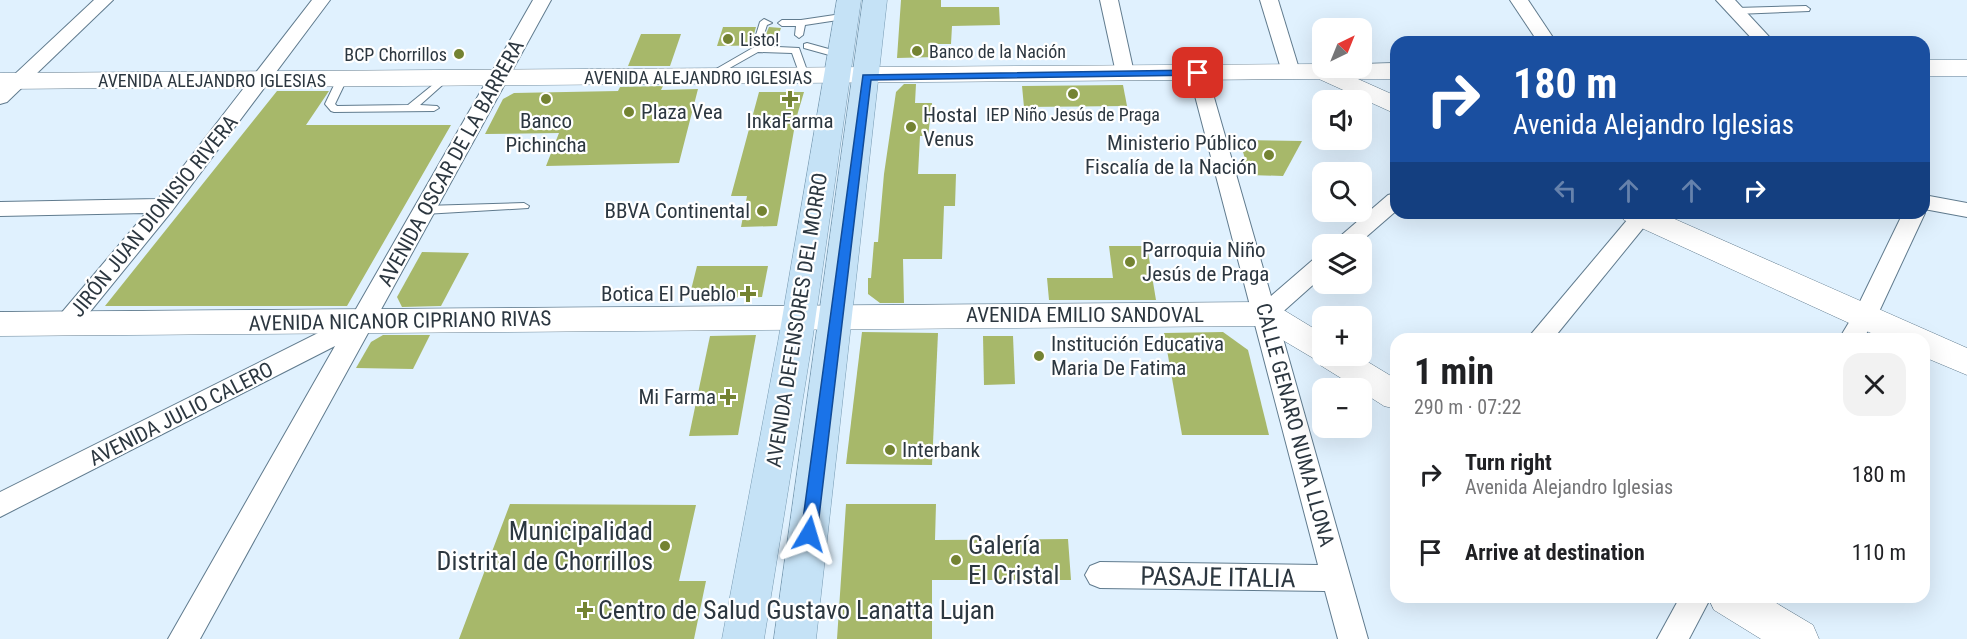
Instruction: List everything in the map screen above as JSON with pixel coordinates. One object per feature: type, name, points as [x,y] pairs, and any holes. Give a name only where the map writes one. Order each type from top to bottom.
[{"type":"main road","name":"AVENIDA DEFENSORES DEL MORRO","points":[[795,639],[836,316],[837,71],[875,0]]},
{"type":"main road","name":"AVENIDA DEFENSORES DEL MORRO","points":[[743,639],[799,316],[848,8]]},
{"type":"street","points":[[6,87],[104,0]]},
{"type":"street","name":"JIRÓN JUAN DIONISIO RIVERA","points":[[68,323],[164,206],[321,0]]},
{"type":"street","name":"AVENIDA OSCAR DE LA BARRERA","points":[[183,639],[542,0]]},
{"type":"street","points":[[1109,0],[1125,73]]},
{"type":"street","points":[[1269,0],[1291,72]]},
{"type":"street","points":[[1519,0],[1543,36]]},
{"type":"street","points":[[1730,6],[1760,36]]},
{"type":"street","points":[[1930,69],[1967,68]]},
{"type":"street","name":"AVENIDA ALEJANDRO IGLESIAS","points":[[6,87],[262,80],[708,77],[837,71],[1312,72]]},
{"type":"street","name":"AVENIDA ALEJANDRO IGLESIAS","points":[[1372,71],[1390,71]]},
{"type":"street","name":"CALLE GENARO NUMA LLONA","points":[[1198,73],[1353,639]]},
{"type":"street","points":[[1333,78],[1390,103]]},
{"type":"street","points":[[1930,203],[1967,210]]},
{"type":"street","points":[[1357,234],[1390,205]]},
{"type":"street","points":[[0,209],[164,206]]},
{"type":"street","points":[[1544,333],[1634,219]]},
{"type":"street","points":[[1648,219],[1858,328],[1884,333]]},
{"type":"street","points":[[1858,328],[1911,219]]},
{"type":"street","points":[[1312,273],[1265,314],[1312,343]]},
{"type":"street","name":"AVENIDA EMILIO SANDOVAL","points":[[799,316],[1265,314]]},
{"type":"street","name":"AVENIDA NICANOR CIPRIANO RIVAS","points":[[0,324],[799,316]]},
{"type":"street","name":"AVENIDA JULIO CALERO","points":[[0,505],[361,322]]},
{"type":"street","points":[[1930,346],[1967,362]]},
{"type":"street","points":[[1348,366],[1390,392]]},
{"type":"street","name":"PASAJE ITALIA","points":[[1100,575],[1298,579],[1336,577]]},
{"type":"street","points":[[1672,639],[1693,603]]},
{"type":"street","points":[[1739,603],[1798,639]]},
{"type":"lane","points":[[1730,6],[1806,9]]},
{"type":"lane","points":[[782,23],[801,23],[848,8]]},
{"type":"lane","points":[[760,35],[764,22],[768,22]]},
{"type":"lane","points":[[799,35],[801,23]]},
{"type":"lane","points":[[708,77],[757,48],[800,48],[837,71]]},
{"type":"lane","points":[[800,48],[837,71]]},
{"type":"lane","points":[[411,108],[445,78]]},
{"type":"lane","points":[[342,79],[330,104],[334,109],[434,108]]},
{"type":"lane","points":[[424,210],[524,206]]},
{"type":"building","points":[[901,0],[941,0],[941,7],[999,7],[1000,25],[952,26],[951,44],[937,44],[936,57],[897,58]]},
{"type":"building","points":[[723,27],[756,27],[754,34],[757,39],[764,39],[769,27],[781,28],[775,45],[717,46]]},
{"type":"building","points":[[641,34],[681,34],[670,66],[628,66]]},
{"type":"building","points":[[904,84],[916,84],[915,103],[932,103],[928,136],[920,136],[918,174],[956,174],[955,206],[944,206],[942,259],[903,259],[904,303],[880,303],[868,294],[868,278],[871,278],[874,242],[878,242],[884,174],[896,92]]},
{"type":"building","points":[[1123,85],[1127,106],[1024,107],[1022,86]]},
{"type":"building","name":"Plaza Vea","points":[[663,86],[661,90],[698,89],[679,163],[546,166],[559,133],[485,134],[503,99],[514,93],[618,91],[620,87]]},
{"type":"building","points":[[277,91],[329,91],[306,125],[451,125],[347,306],[105,306]]},
{"type":"building","points":[[759,92],[804,92],[796,119],[777,226],[741,227],[747,196],[731,196]]},
{"type":"building","name":"Ministerio Público Fiscalía de la Nación","points":[[1240,140],[1302,141],[1283,176],[1249,175]]},
{"type":"building","name":"Parroquia Niño Jesús de Praga","points":[[1109,246],[1147,246],[1156,300],[1049,300],[1047,278],[1113,278]]},
{"type":"building","points":[[422,252],[469,253],[441,306],[402,307],[397,297]]},
{"type":"building","points":[[697,266],[768,266],[762,297],[689,298]]},
{"type":"building","points":[[862,332],[938,333],[932,465],[846,464]]},
{"type":"building","points":[[1223,332],[1248,350],[1269,435],[1182,435],[1164,333]]},
{"type":"building","points":[[383,335],[430,335],[413,369],[356,368],[371,342]]},
{"type":"building","points":[[756,335],[738,435],[689,436],[710,336]]},
{"type":"building","points":[[983,336],[1013,336],[1015,384],[984,385]]},
{"type":"building","points":[[510,504],[696,505],[679,581],[706,581],[694,639],[459,639]]},
{"type":"building","points":[[846,504],[936,504],[935,540],[1068,539],[1071,580],[932,580],[932,639],[837,639]]},
{"type":"place","name":"Listo!","points":[[728,39]]},
{"type":"place","name":"Banco de la Nación","points":[[917,51]]},
{"type":"place","name":"BCP Chorrillos","points":[[459,54]]},
{"type":"place","name":"IEP Niño Jesús de Praga","points":[[1073,94]]},
{"type":"place","name":"Banco Pichincha","points":[[546,99]]},
{"type":"place","name":"InkaFarma","points":[[790,99]]},
{"type":"place","name":"Plaza Vea","points":[[629,112]]},
{"type":"place","name":"Hostal Venus","points":[[911,127]]},
{"type":"place","name":"Ministerio Público Fiscalía de la Nación","points":[[1269,155]]},
{"type":"place","name":"BBVA Continental","points":[[762,211]]},
{"type":"place","name":"Parroquia Niño Jesús de Praga","points":[[1130,262]]},
{"type":"place","name":"Botica El Pueblo","points":[[748,294]]},
{"type":"place","name":"Institución Educativa Maria De Fatima","points":[[1039,356]]},
{"type":"place","name":"Mi Farma","points":[[728,397]]},
{"type":"place","name":"Interbank","points":[[890,450]]},
{"type":"place","name":"Municipalidad Distrital de Chorrillos","points":[[665,546]]},
{"type":"place","name":"Galería El Cristal","points":[[956,560]]},
{"type":"place","name":"Centro de Salud Gustavo Lanatta Lujan","points":[[585,610]]},
{"type":"route","points":[[809,534],[866,77],[1198,73]]}]
